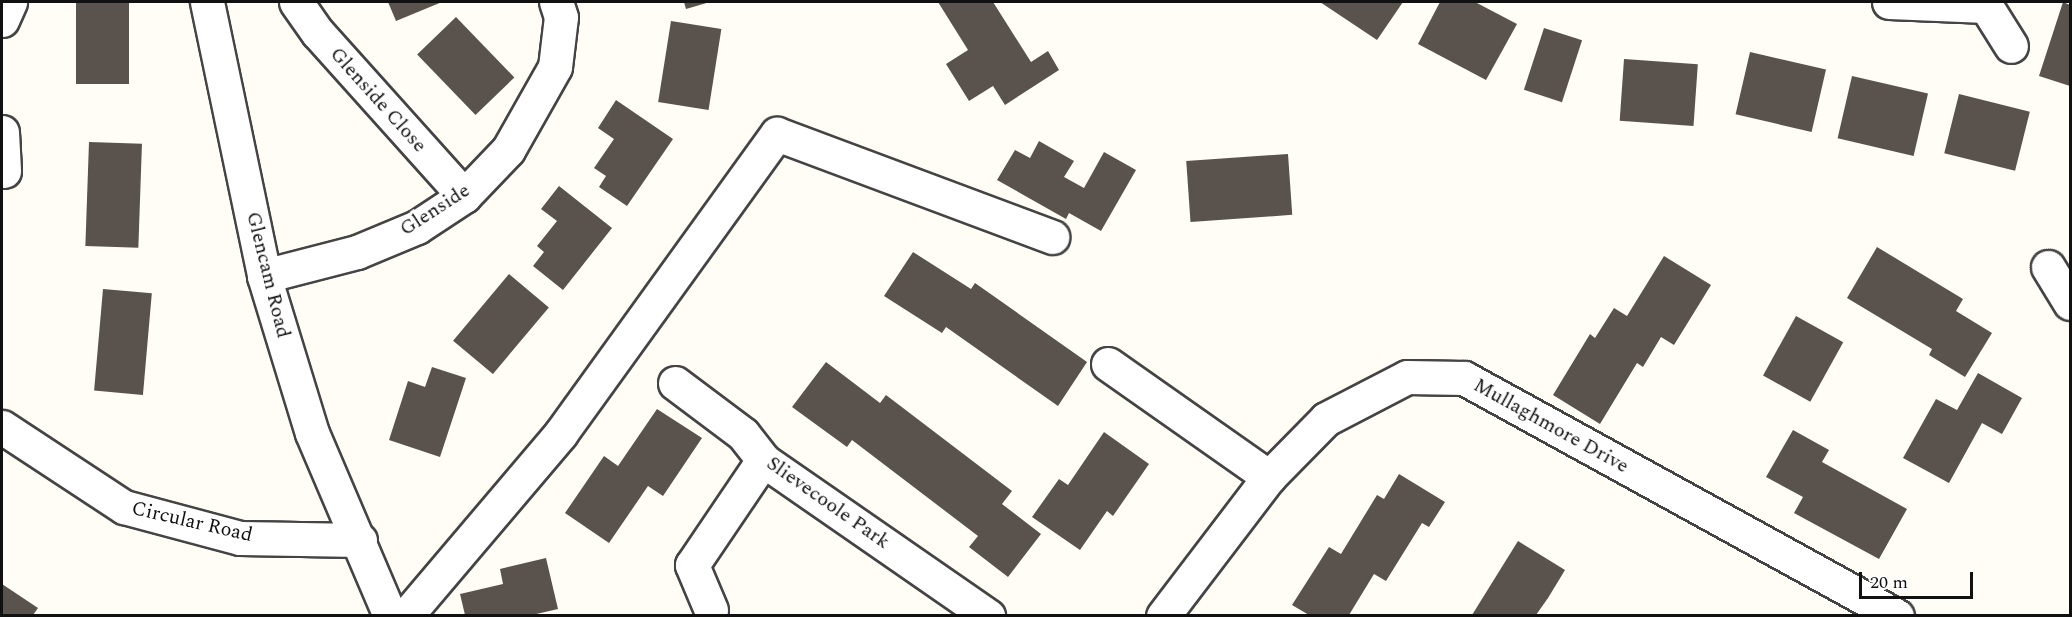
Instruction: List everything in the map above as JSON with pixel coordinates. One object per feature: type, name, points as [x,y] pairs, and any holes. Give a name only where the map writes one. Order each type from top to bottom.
[{"type":"street","points":[[2,20],[10,2]]},
{"type":"street","name":"Glencam Road","points":[[207,2],[264,276],[312,433],[360,540]]},
{"type":"street","name":"Glenside Close","points":[[296,2],[318,33],[464,196]]},
{"type":"street","name":"Glenside","points":[[264,276],[357,252],[417,226],[464,196],[508,150],[555,67],[561,17],[556,2]]},
{"type":"street","points":[[1888,2],[1987,4],[2011,46]]},
{"type":"street","points":[[2,132],[4,171]]},
{"type":"street","points":[[406,615],[561,433],[777,134],[1052,237]]},
{"type":"street","points":[[2048,267],[2070,303]]},
{"type":"street","points":[[1107,364],[1269,477]]},
{"type":"street","name":"Mullaghmore Drive","points":[[1163,615],[1269,477],[1326,419],[1407,377],[1464,378],[1897,615]]},
{"type":"street","name":"Slievecoole Park","points":[[675,383],[743,434],[764,460],[988,615]]},
{"type":"street","name":"Circular Road","points":[[2,427],[124,507],[240,538],[360,540]]},
{"type":"street","points":[[711,610],[692,566],[764,460]]},
{"type":"street","points":[[360,540],[390,615]]},
{"type":"building","points":[[76,2],[129,2],[129,84],[76,84]]},
{"type":"building","points":[[388,2],[442,2],[396,21]]},
{"type":"building","points":[[684,2],[710,2],[686,9]]},
{"type":"building","points":[[938,2],[993,2],[1031,62],[1048,51],[1059,70],[1005,105],[993,86],[969,101],[946,64],[968,50]]},
{"type":"building","points":[[1320,2],[1403,2],[1377,40]]},
{"type":"building","points":[[1440,2],[1475,2],[1517,24],[1486,80],[1418,44]]},
{"type":"building","points":[[2063,2],[2070,5],[2070,86],[2039,76]]},
{"type":"building","points":[[456,17],[514,77],[476,115],[417,55]]},
{"type":"building","points":[[671,21],[721,29],[709,110],[658,102]]},
{"type":"building","points":[[1544,28],[1582,40],[1562,102],[1524,90]]},
{"type":"building","points":[[1750,52],[1826,70],[1812,132],[1736,114]]},
{"type":"building","points":[[1624,59],[1698,64],[1693,126],[1620,121]]},
{"type":"building","points":[[1852,76],[1928,94],[1914,156],[1838,138]]},
{"type":"building","points":[[1959,94],[2030,112],[2015,171],[1944,153]]},
{"type":"building","points":[[616,100],[673,139],[627,206],[599,187],[606,176],[594,168],[614,139],[598,128]]},
{"type":"building","points":[[1039,141],[1074,161],[1064,177],[1084,188],[1104,152],[1136,170],[1101,231],[1069,213],[1066,219],[997,180],[1015,150],[1030,158]]},
{"type":"building","points":[[89,142],[142,144],[138,248],[85,246]]},
{"type":"building","points":[[1288,154],[1292,215],[1191,222],[1186,161]]},
{"type":"building","points":[[559,186],[612,228],[563,290],[533,266],[544,252],[537,246],[557,221],[541,209]]},
{"type":"building","points":[[1877,247],[1963,299],[1956,311],[1992,333],[1965,377],[1929,355],[1932,349],[1847,298]]},
{"type":"building","points":[[913,252],[971,289],[975,283],[1087,362],[1058,406],[946,327],[942,333],[884,296]]},
{"type":"building","points":[[1664,256],[1711,285],[1674,345],[1661,337],[1643,367],[1637,363],[1600,424],[1553,395],[1590,334],[1595,338],[1614,308],[1627,316]]},
{"type":"building","points":[[509,274],[549,307],[493,374],[453,341]]},
{"type":"building","points":[[103,289],[152,293],[143,395],[94,391]]},
{"type":"building","points":[[1796,316],[1843,342],[1810,402],[1763,375]]},
{"type":"building","points":[[826,362],[880,403],[886,395],[1012,491],[1002,504],[1041,534],[1008,577],[969,547],[978,536],[852,440],[847,447],[792,407]]},
{"type":"building","points":[[432,367],[466,378],[440,457],[389,440],[408,381],[425,387]]},
{"type":"building","points":[[1978,373],[2022,398],[2002,434],[1982,423],[1949,483],[1903,458],[1936,399],[1957,410]]},
{"type":"building","points":[[657,409],[702,438],[663,496],[648,486],[609,543],[565,513],[604,456],[618,466]]},
{"type":"building","points":[[1793,430],[1829,450],[1822,462],[1907,509],[1879,559],[1794,513],[1803,497],[1766,477]]},
{"type":"building","points":[[1104,432],[1149,464],[1113,516],[1107,511],[1080,550],[1032,517],[1059,479],[1068,485]]},
{"type":"building","points":[[1399,474],[1445,502],[1429,527],[1422,523],[1386,581],[1374,574],[1349,615],[1309,615],[1292,605],[1329,547],[1341,554],[1377,495],[1384,499]]},
{"type":"building","points":[[1518,541],[1565,570],[1548,598],[1536,615],[1472,615]]},
{"type":"building","points":[[546,558],[558,609],[532,615],[465,615],[460,594],[503,584],[500,569]]},
{"type":"building","points":[[2,584],[38,608],[33,615],[2,615]]}]
